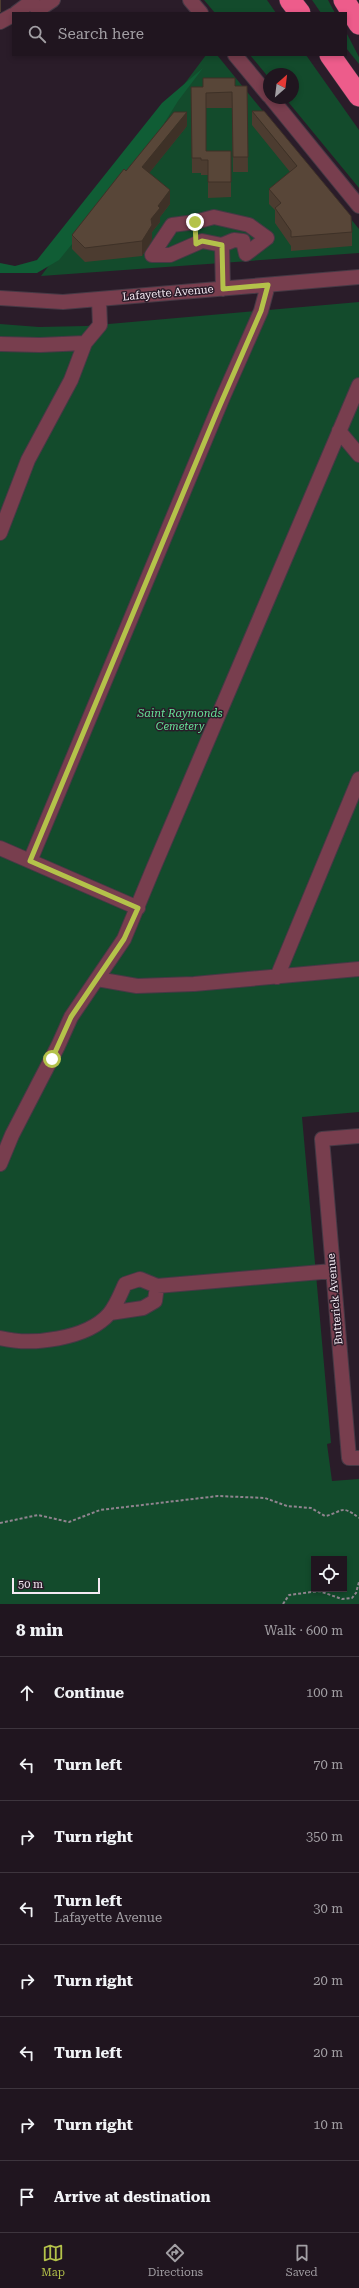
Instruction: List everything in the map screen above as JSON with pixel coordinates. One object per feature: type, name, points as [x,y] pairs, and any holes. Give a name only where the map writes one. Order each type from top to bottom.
[{"type":"highway","points":[[290,0],[299,12]]},
{"type":"highway","points":[[344,0],[359,24]]},
{"type":"highway","points":[[352,0],[359,13]]},
{"type":"highway","points":[[331,56],[359,96]]},
{"type":"street","points":[[17,12],[32,1],[38,10],[52,0]]},
{"type":"street","points":[[190,0],[200,12]]},
{"type":"street","points":[[0,22],[12,16]]},
{"type":"street","points":[[236,56],[263,89]]},
{"type":"street","points":[[276,104],[359,206]]},
{"type":"street","points":[[214,217],[235,220],[249,225],[267,238],[246,254],[243,241],[234,240],[222,245],[202,241],[170,255],[152,256],[172,225],[195,222],[214,217]]},
{"type":"street","points":[[195,222],[196,244]]},
{"type":"street","points":[[222,245],[223,289]]},
{"type":"street","name":"Lafayette Avenue","points":[[0,298],[63,302],[99,300],[359,277]]},
{"type":"street","points":[[30,861],[223,397],[261,311],[268,285]]},
{"type":"street","points":[[0,533],[28,460],[71,380],[86,343],[100,325],[99,300]]},
{"type":"street","points":[[0,344],[40,345],[86,343]]},
{"type":"street","points":[[0,1164],[6,1136],[58,1046],[71,1017],[124,939],[359,385]]},
{"type":"street","points":[[339,431],[359,455]]},
{"type":"street","points":[[277,977],[359,780]]},
{"type":"street","points":[[0,848],[138,908]]},
{"type":"street","points":[[97,979],[137,986],[194,984],[359,970]]},
{"type":"street","name":"Butterick Avenue","points":[[354,1458],[333,1270],[322,1139],[359,1136]]},
{"type":"street","points":[[0,1338],[29,1342],[70,1336],[98,1324],[110,1313],[125,1284],[140,1278],[157,1286],[333,1270]]},
{"type":"street","points":[[110,1313],[143,1308],[155,1301],[157,1286]]},
{"type":"path","points":[[0,1523],[38,1515],[69,1522],[100,1510],[218,1496],[265,1498],[287,1506],[311,1508],[325,1516],[339,1509],[347,1510],[359,1518]]},
{"type":"path","points":[[283,1604],[289,1595],[319,1591],[342,1599],[352,1598],[356,1593],[359,1582]]},
{"type":"green space","points":[[204,0],[267,0],[275,12],[214,12]]},
{"type":"green space","points":[[312,0],[328,0],[334,12],[320,12]]},
{"type":"green space","points":[[347,34],[359,57],[359,64],[347,49]]},
{"type":"green space","points":[[205,56],[218,56],[359,229],[359,253],[41,276]]},
{"type":"green space","points":[[251,56],[307,56],[359,130],[359,188],[290,104],[299,104],[299,68],[263,68],[263,71]]},
{"type":"green space","points":[[203,68],[178,101],[143,157],[59,260],[37,273],[0,273],[0,263],[15,266],[37,260],[162,103]]},
{"type":"green space","name":"Saint Raymonds Cemetery","points":[[359,302],[359,1112],[302,1117],[331,1443],[327,1444],[332,1481],[359,1479],[359,1604],[0,1604],[0,324],[39,327],[86,326]]},
{"type":"building","points":[[203,78],[235,78],[235,86],[247,86],[248,157],[233,157],[232,92],[206,93],[206,151],[231,151],[231,182],[208,182],[208,160],[192,158],[191,87],[203,87]]},
{"type":"building","points":[[252,111],[264,111],[351,216],[352,232],[291,237],[291,231],[275,208],[281,203],[269,189],[297,166]]},
{"type":"building","points":[[174,112],[187,112],[142,167],[170,190],[158,206],[160,208],[151,219],[152,225],[142,241],[85,248],[72,235],[124,169],[126,171]]},
{"type":"route","points":[[52,1059],[71,1017],[124,939],[138,908],[30,861],[223,397],[261,311],[268,285],[223,289],[222,245],[202,241],[196,244],[195,222]]}]
